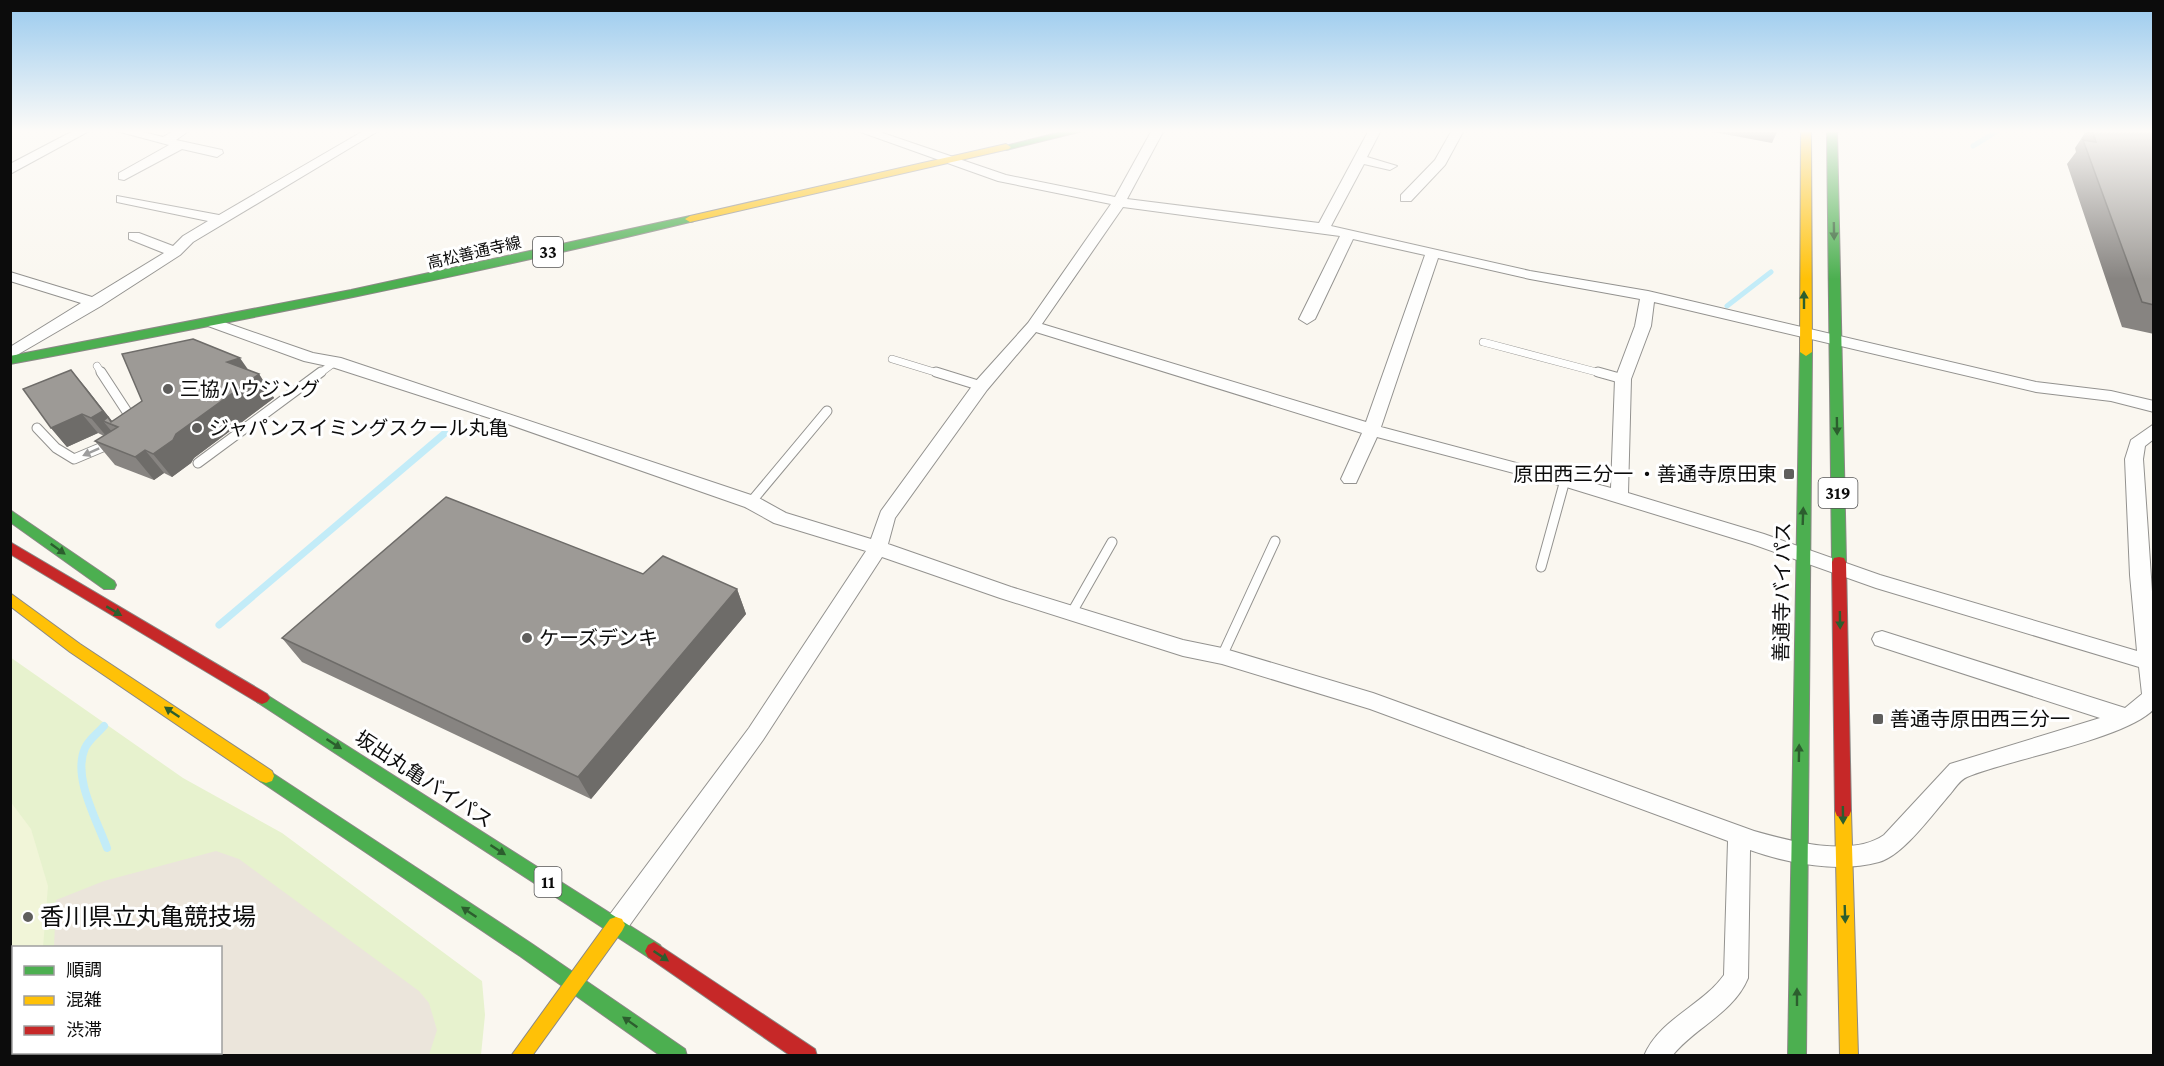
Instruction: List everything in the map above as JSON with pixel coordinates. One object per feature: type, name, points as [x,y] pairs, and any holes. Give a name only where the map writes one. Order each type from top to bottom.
[{"type":"main road","name":"高松善通寺線","points":[[10,360],[213,324],[404,285],[865,180]]},
{"type":"main road","name":"善通寺バイパス","points":[[1797,1056],[1802,555],[1807,367],[1804,332],[1806,180]]},
{"type":"main road","name":"319","points":[[1833,180],[1849,1056]]},
{"type":"main road","points":[[10,515],[124,596]]},
{"type":"main road","name":"坂出丸亀バイパス","points":[[10,547],[285,712],[616,925],[808,1056]]},
{"type":"main road","points":[[10,598],[75,648],[573,982],[678,1056]]},
{"type":"main road","points":[[143,610],[285,712]]},
{"type":"main road","points":[[154,718],[256,768]]},
{"type":"main road","points":[[520,1056],[616,925]]},
{"type":"street","points":[[10,354],[96,303],[174,252],[188,239],[290,180]]},
{"type":"street","points":[[1011,180],[1119,202],[1323,228],[1530,275],[1648,296],[1835,338],[2036,387],[2111,396],[2154,407]]},
{"type":"street","points":[[616,925],[756,734],[878,548],[887,516],[981,386],[1033,326],[1119,202],[1131,180]]},
{"type":"street","points":[[1323,228],[1349,180]]},
{"type":"street","points":[[1406,198],[1423,180]]},
{"type":"street","points":[[122,199],[222,220]]},
{"type":"street","points":[[1307,319],[1348,234]]},
{"type":"street","points":[[135,236],[174,252]]},
{"type":"street","points":[[1350,479],[1372,430],[1433,254]]},
{"type":"street","points":[[10,276],[96,303]]},
{"type":"street","points":[[1619,497],[1623,379],[1643,326],[1648,296]]},
{"type":"street","points":[[213,324],[310,357],[334,362],[508,417],[536,429],[751,502],[780,518],[878,548],[1071,614],[1384,704],[1739,836],[1798,853],[1844,856],[1878,852],[1892,842],[1957,771],[2125,717],[2138,712],[2152,697],[2139,575],[2134,459],[2137,444],[2154,430]]},
{"type":"street","points":[[1033,326],[1372,430],[1565,480],[1758,539],[1876,581],[2148,662]]},
{"type":"street","points":[[1882,639],[2125,717]]},
{"type":"street","points":[[1656,1056],[1671,1035],[1729,991],[1736,978],[1739,836]]},
{"type":"lane","points":[[1483,342],[1623,379]]},
{"type":"lane","points":[[892,359],[981,386]]},
{"type":"lane","points":[[198,463],[334,362]]},
{"type":"lane","points":[[38,428],[56,448],[74,459],[123,436],[133,427],[133,419],[97,366]]},
{"type":"lane","points":[[751,502],[827,411]]},
{"type":"lane","points":[[1540,567],[1565,480]]},
{"type":"lane","points":[[1222,656],[1275,541]]},
{"type":"lane","points":[[1071,614],[1112,542]]},
{"type":"green space","points":[[10,657],[183,778],[282,833],[482,981],[485,1015],[481,1055],[11,1055]]},
{"type":"green space","name":"香川県立丸亀競技場","points":[[10,801],[31,829],[48,886],[43,946],[12,946],[11,1055]]},
{"type":"shaded area","points":[[216,851],[239,859],[419,991],[429,1003],[437,1030],[429,1055],[48,1055],[222,1054],[222,946],[54,946],[56,900],[104,881]]},
{"type":"building","points":[[2097,180],[2154,180],[2154,305],[2142,302]]},
{"type":"building","points":[[193,339],[240,358],[227,362],[259,374],[176,434],[173,440],[153,454],[145,450],[135,457],[95,441],[118,427],[103,421],[108,417],[111,422],[142,401],[122,354]]},
{"type":"building","points":[[71,370],[103,411],[91,418],[82,414],[51,428],[23,389]]},
{"type":"building","name":"ケーズデンキ","points":[[446,497],[643,574],[663,556],[737,589],[578,777],[282,638]]},
{"type":"waterway","points":[[1727,306],[1771,272]]},
{"type":"waterway","points":[[219,625],[445,433]]},
{"type":"waterway","points":[[104,726],[85,748],[82,772],[87,798],[107,848]]},
{"type":"traffic: fast","points":[[1833,180],[1839,562]]},
{"type":"traffic: fast","points":[[10,360],[351,293],[690,219]]},
{"type":"traffic: fast","points":[[1797,1056],[1806,352]]},
{"type":"traffic: fast","points":[[10,515],[109,585]]},
{"type":"traffic: fast","points":[[262,698],[654,951]]},
{"type":"traffic: fast","points":[[266,776],[526,950],[678,1056]]},
{"type":"traffic: slow","points":[[690,219],[862,180]]},
{"type":"traffic: slow","points":[[1806,180],[1806,352]]},
{"type":"traffic: slow","points":[[10,598],[75,648],[266,776]]},
{"type":"traffic: slow","points":[[1843,811],[1849,1056]]},
{"type":"traffic: slow","points":[[520,1056],[616,925]]},
{"type":"traffic: jam","points":[[10,547],[262,698]]},
{"type":"traffic: jam","points":[[1839,562],[1843,811]]},
{"type":"traffic: jam","points":[[654,951],[808,1056]]},
{"type":"place","name":"三協ハウジング","points":[[168,389]]},
{"type":"place","name":"ジャパンスイミングスクール丸亀","points":[[197,428]]},
{"type":"place","name":"原田西三分一 ・善通寺原田東","points":[[1789,474]]},
{"type":"place","name":"ケーズデンキ","points":[[527,638]]},
{"type":"place","name":"善通寺原田西三分一","points":[[1878,719]]},
{"type":"place","name":"香川県立丸亀競技場","points":[[28,917]]}]
